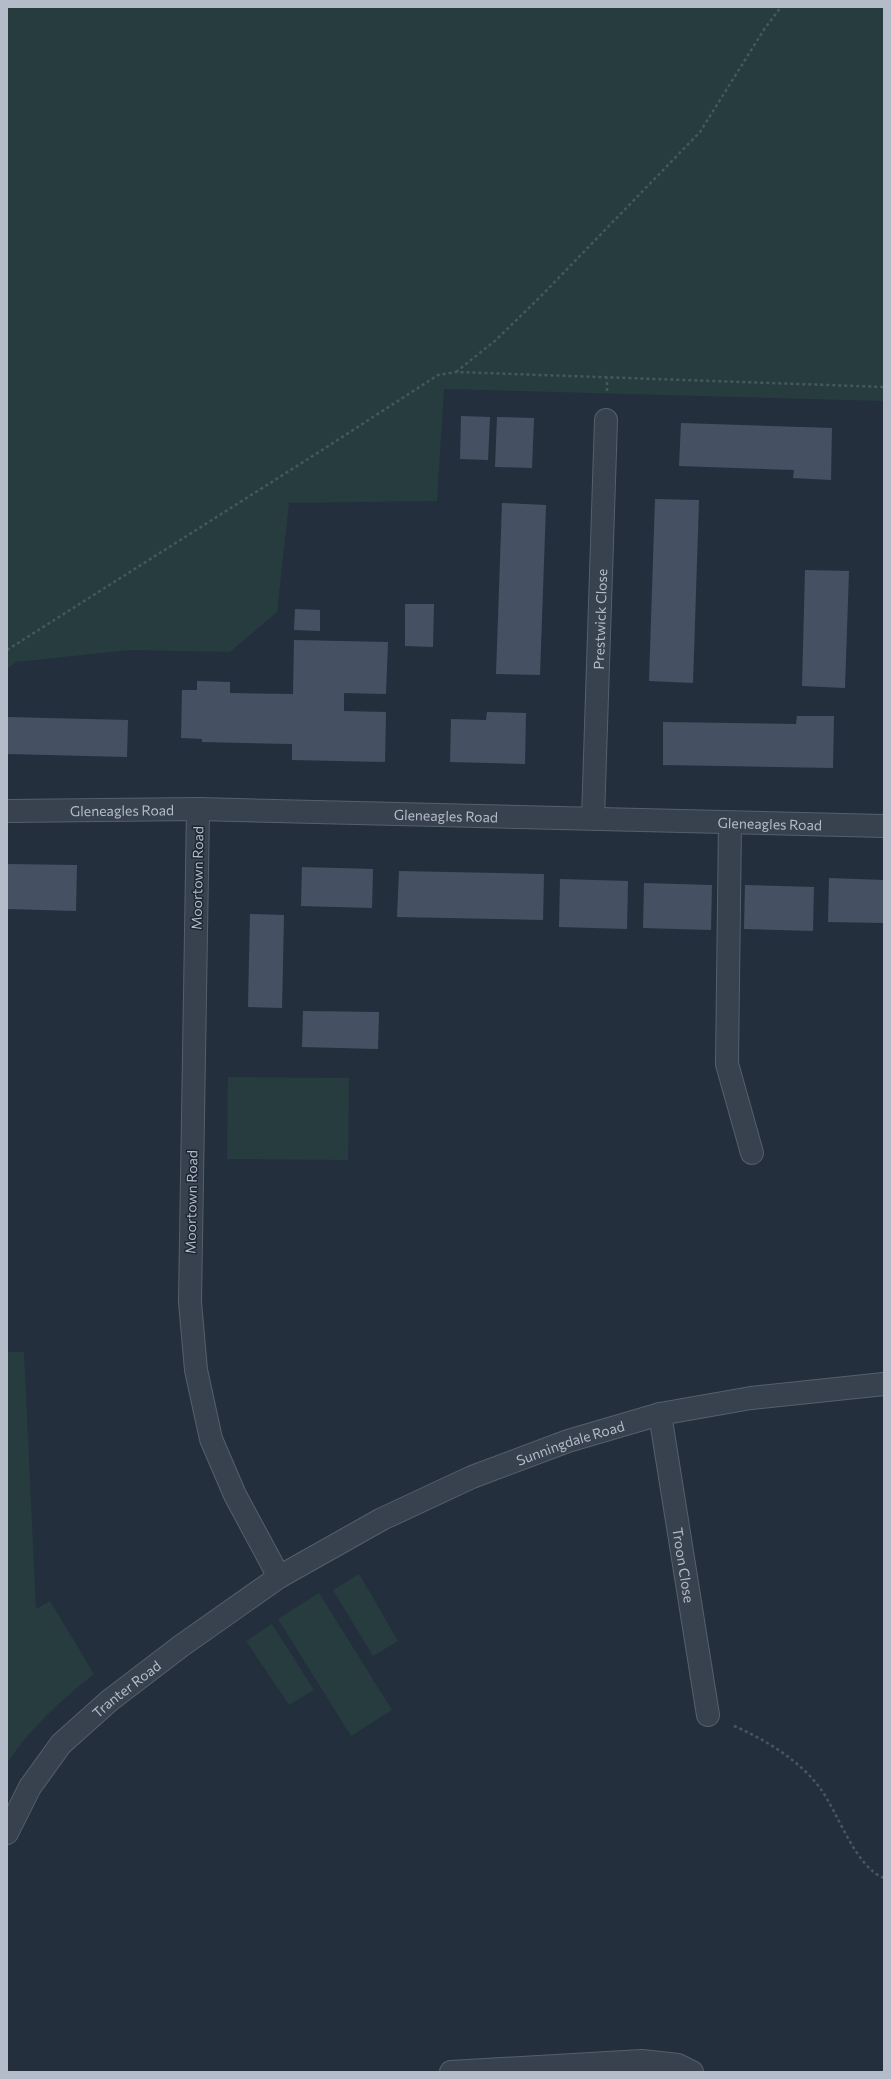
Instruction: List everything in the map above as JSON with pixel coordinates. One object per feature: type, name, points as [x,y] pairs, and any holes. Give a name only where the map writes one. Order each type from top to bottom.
[{"type":"street","name":"Prestwick Close","points":[[592,818],[606,420]]},
{"type":"street","name":"Gleneagles Road","points":[[7,812],[198,809],[884,826]]},
{"type":"street","name":"Moortown Road","points":[[198,809],[190,1302],[196,1370],[211,1439],[235,1494],[279,1577]]},
{"type":"street","points":[[730,822],[727,1064],[752,1153]]},
{"type":"street","name":"Sunningdale Road","points":[[279,1577],[382,1520],[472,1477],[568,1441],[660,1414],[751,1398],[884,1384]]},
{"type":"street","name":"Troon Close","points":[[660,1414],[708,1715]]},
{"type":"street","name":"Tranter Road","points":[[8,1828],[30,1787],[61,1744],[109,1701],[181,1646],[279,1577]]},
{"type":"street","points":[[451,2072],[642,2061],[678,2065],[692,2072]]},
{"type":"path","points":[[456,372],[496,340],[541,296],[700,132],[781,7]]},
{"type":"path","points":[[7,650],[319,452],[426,381],[438,375],[456,372],[884,386]]},
{"type":"path","points":[[708,1715],[750,1733],[801,1766],[820,1788],[861,1859],[877,1876],[884,1878]]},
{"type":"green space","points":[[7,7],[884,7],[884,401],[444,389],[437,501],[289,503],[277,612],[230,652],[130,650],[16,662],[7,669]]},
{"type":"green space","points":[[228,1077],[349,1078],[348,1160],[227,1159]]},
{"type":"green space","points":[[7,1352],[24,1352],[36,1609],[50,1601],[94,1674],[69,1694],[36,1726],[7,1763]]},
{"type":"green space","points":[[359,1574],[398,1641],[373,1656],[333,1590]]},
{"type":"green space","points":[[319,1593],[392,1710],[351,1736],[278,1619]]},
{"type":"green space","points":[[272,1624],[314,1690],[289,1705],[246,1641]]},
{"type":"building","points":[[461,416],[490,417],[488,460],[460,459]]},
{"type":"building","points":[[497,417],[534,418],[532,468],[495,467]]},
{"type":"building","points":[[681,423],[832,428],[831,480],[793,478],[794,470],[679,466]]},
{"type":"building","points":[[655,499],[699,500],[693,683],[649,681]]},
{"type":"building","points":[[502,503],[546,505],[540,675],[496,674]]},
{"type":"building","points":[[805,570],[849,571],[845,688],[802,686]]},
{"type":"building","points":[[405,604],[434,604],[433,647],[405,646]]},
{"type":"building","points":[[295,609],[320,610],[320,631],[294,630]]},
{"type":"building","points":[[294,640],[388,642],[386,694],[344,693],[344,711],[386,712],[385,762],[292,760],[292,744],[202,742],[202,739],[181,738],[182,690],[197,690],[197,681],[230,682],[230,693],[293,694]]},
{"type":"building","points":[[487,712],[526,713],[525,764],[450,762],[451,719],[486,720]]},
{"type":"building","points":[[797,716],[834,716],[833,768],[663,765],[663,722],[796,724]]},
{"type":"building","points":[[7,717],[128,720],[127,757],[7,754]]},
{"type":"building","points":[[8,864],[77,865],[76,911],[7,909]]},
{"type":"building","points":[[302,867],[373,869],[372,908],[301,906]]},
{"type":"building","points":[[399,871],[544,874],[543,920],[397,917]]},
{"type":"building","points":[[829,878],[884,880],[884,923],[828,922]]},
{"type":"building","points":[[560,879],[628,881],[627,929],[559,927]]},
{"type":"building","points":[[644,883],[712,885],[711,930],[643,928]]},
{"type":"building","points":[[745,885],[814,887],[813,931],[744,929]]},
{"type":"building","points":[[250,914],[284,915],[282,1008],[248,1007]]},
{"type":"building","points":[[303,1011],[379,1012],[378,1049],[302,1047]]}]
